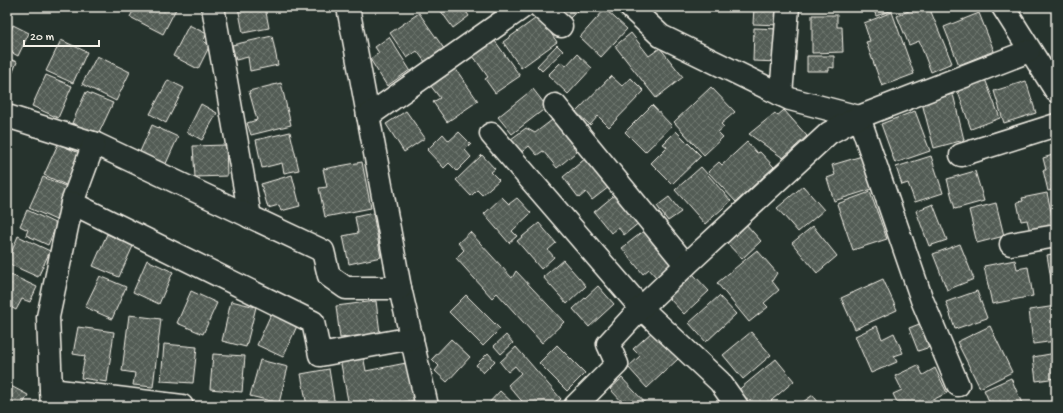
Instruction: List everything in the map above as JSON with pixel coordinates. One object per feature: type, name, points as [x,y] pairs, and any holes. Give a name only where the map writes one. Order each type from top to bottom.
[{"type":"street","points":[[213,7],[250,217]]},
{"type":"street","points":[[368,116],[523,7]]},
{"type":"street","points":[[540,7],[561,26]]},
{"type":"street","points":[[630,7],[661,36],[790,99],[859,117]]},
{"type":"street","points":[[781,94],[788,7]]},
{"type":"street","points":[[1003,7],[1029,51],[1056,91]]},
{"type":"street","points":[[352,9],[368,116],[400,288],[427,406]]},
{"type":"street","points":[[575,406],[617,364],[608,344],[686,265],[829,134],[859,117],[1029,51]]},
{"type":"street","points":[[555,105],[686,265]]},
{"type":"street","points":[[7,116],[94,143],[323,251],[329,276],[346,288],[400,288]]},
{"type":"street","points":[[859,117],[922,300],[958,385]]},
{"type":"street","points":[[961,155],[1056,125]]},
{"type":"street","points":[[491,134],[642,308],[720,382],[738,406]]},
{"type":"street","points":[[94,143],[72,203],[48,317],[52,398],[170,405]]},
{"type":"street","points":[[72,203],[313,322],[320,354],[412,338]]},
{"type":"street","points":[[1011,244],[1056,236]]},
{"type":"building","points":[[135,7],[177,7],[163,34],[130,17]]},
{"type":"building","points":[[238,7],[265,7],[269,28],[243,33]]},
{"type":"building","points":[[438,7],[463,7],[469,16],[453,28]]},
{"type":"building","points":[[557,7],[579,7],[580,8],[569,19]]},
{"type":"building","points":[[754,7],[781,7],[780,25],[753,24]]},
{"type":"building","points":[[873,7],[901,7],[876,16]]},
{"type":"building","points":[[917,7],[929,7],[952,63],[931,72],[919,41],[909,45],[897,16]]},
{"type":"building","points":[[605,9],[627,29],[601,57],[580,37]]},
{"type":"building","points":[[892,12],[914,74],[882,86],[866,42],[870,41],[864,23]]},
{"type":"building","points":[[419,13],[447,53],[428,66],[417,51],[407,58],[390,33]]},
{"type":"building","points":[[979,13],[994,51],[959,65],[944,27]]},
{"type":"building","points":[[812,15],[837,15],[837,27],[842,27],[843,52],[812,53]]},
{"type":"building","points":[[539,16],[557,42],[521,68],[503,42]]},
{"type":"building","points":[[13,25],[29,33],[18,56],[7,50],[7,34],[8,35]]},
{"type":"building","points":[[189,25],[207,34],[203,41],[210,45],[198,69],[173,56]]},
{"type":"building","points":[[754,28],[780,29],[779,62],[753,61]]},
{"type":"building","points":[[631,33],[649,56],[660,48],[683,77],[656,98],[615,46]]},
{"type":"building","points":[[272,36],[278,65],[250,71],[248,57],[236,60],[232,45]]},
{"type":"building","points":[[389,37],[410,70],[387,86],[370,59],[379,53],[375,47]]},
{"type":"building","points":[[61,40],[87,52],[73,83],[46,71]]},
{"type":"building","points":[[495,41],[520,76],[495,93],[485,79],[488,77],[473,56]]},
{"type":"building","points":[[557,45],[563,51],[542,71],[537,66]]},
{"type":"building","points":[[577,54],[592,68],[568,94],[548,75],[561,62],[566,66]]},
{"type":"building","points":[[97,56],[130,72],[116,101],[82,84]]},
{"type":"building","points":[[807,56],[834,56],[834,68],[829,67],[829,71],[807,71]]},
{"type":"building","points":[[7,58],[17,62],[10,79],[7,78]]},
{"type":"building","points":[[455,68],[478,101],[447,122],[433,102],[440,98],[430,85]]},
{"type":"building","points":[[46,75],[72,86],[58,118],[32,106]]},
{"type":"building","points":[[611,76],[622,86],[631,78],[644,91],[609,127],[598,116],[590,125],[576,112]]},
{"type":"building","points":[[985,79],[1000,118],[971,129],[957,89]]},
{"type":"building","points":[[168,80],[184,88],[166,123],[150,114]]},
{"type":"building","points":[[1026,81],[1036,113],[1004,123],[994,91]]},
{"type":"building","points":[[281,83],[291,125],[251,135],[247,123],[257,120],[249,91]]},
{"type":"building","points":[[711,87],[735,112],[721,124],[724,127],[718,132],[723,137],[704,155],[674,122]]},
{"type":"building","points":[[533,89],[547,107],[512,134],[498,117]]},
{"type":"building","points":[[86,92],[113,103],[98,135],[72,123]]},
{"type":"building","points":[[953,94],[964,140],[934,148],[922,103]]},
{"type":"building","points":[[201,104],[217,113],[202,140],[187,132]]},
{"type":"building","points":[[652,105],[672,126],[645,152],[625,132]]},
{"type":"building","points":[[784,110],[807,136],[783,158],[749,134],[775,113],[777,116]]},
{"type":"building","points":[[406,111],[425,138],[404,152],[386,124]]},
{"type":"building","points":[[915,111],[930,151],[895,163],[881,124]]},
{"type":"building","points":[[556,117],[581,148],[557,168],[543,151],[537,155],[529,146],[518,155],[507,142],[526,128],[535,133]]},
{"type":"building","points":[[152,125],[178,137],[164,168],[138,156]]},
{"type":"building","points":[[676,131],[701,156],[672,184],[651,163],[667,147],[663,144]]},
{"type":"building","points":[[290,132],[299,170],[284,173],[282,163],[262,168],[256,140]]},
{"type":"building","points":[[459,132],[471,144],[465,150],[471,157],[457,171],[449,163],[444,168],[427,150],[443,134],[449,141]]},
{"type":"building","points":[[747,142],[757,153],[760,152],[774,167],[736,202],[708,172],[719,162],[722,165]]},
{"type":"building","points":[[58,144],[84,155],[70,187],[44,175]]},
{"type":"building","points":[[226,145],[227,176],[195,177],[193,146]]},
{"type":"building","points":[[1056,154],[1056,189],[1048,191],[1043,170],[1046,170],[1043,158]]},
{"type":"building","points":[[482,155],[495,169],[491,172],[499,180],[482,195],[477,190],[471,196],[456,180]]},
{"type":"building","points":[[862,156],[872,189],[834,201],[827,178],[835,175],[832,165]]},
{"type":"building","points":[[931,156],[943,193],[915,202],[908,183],[902,185],[896,167]]},
{"type":"building","points":[[586,158],[609,187],[592,200],[586,192],[579,198],[563,177]]},
{"type":"building","points":[[362,162],[371,208],[325,217],[319,188],[327,187],[323,169]]},
{"type":"building","points":[[701,167],[731,201],[705,224],[675,190]]},
{"type":"building","points":[[975,171],[984,201],[955,209],[947,179]]},
{"type":"building","points":[[292,175],[300,206],[281,211],[279,205],[268,208],[261,184]]},
{"type":"building","points":[[43,177],[70,188],[56,220],[29,208]]},
{"type":"building","points":[[803,186],[824,210],[798,232],[777,208]]},
{"type":"building","points":[[870,192],[887,239],[853,250],[837,204]]},
{"type":"building","points":[[617,193],[640,222],[624,235],[618,227],[611,233],[594,212]]},
{"type":"building","points":[[1047,193],[1055,230],[1031,236],[1027,220],[1021,221],[1017,202],[1023,201],[1022,198]]},
{"type":"building","points":[[502,197],[509,204],[517,198],[531,213],[512,231],[517,236],[509,243],[484,214]]},
{"type":"building","points":[[669,197],[681,212],[668,221],[657,206]]},
{"type":"building","points":[[996,203],[1004,236],[977,243],[969,210]]},
{"type":"building","points":[[933,204],[947,240],[929,246],[916,211]]},
{"type":"building","points":[[27,210],[57,224],[48,245],[26,235],[28,230],[20,226]]},
{"type":"building","points":[[373,213],[381,257],[349,264],[343,236],[358,233],[355,217]]},
{"type":"building","points":[[539,223],[556,243],[548,250],[554,257],[541,269],[517,241]]},
{"type":"building","points":[[745,223],[761,241],[742,259],[726,242]]},
{"type":"building","points":[[813,226],[837,256],[817,273],[792,243]]},
{"type":"building","points":[[645,230],[672,264],[656,277],[649,269],[643,274],[622,248]]},
{"type":"building","points":[[470,232],[512,278],[516,271],[564,322],[542,343],[497,293],[492,298],[456,258],[464,250],[458,243]]},
{"type":"building","points":[[107,234],[133,246],[119,277],[93,266]]},
{"type":"building","points":[[18,236],[50,251],[38,277],[7,263]]},
{"type":"building","points":[[960,244],[974,279],[947,290],[933,254]]},
{"type":"building","points":[[757,250],[777,273],[772,281],[779,290],[764,303],[768,307],[749,322],[717,283]]},
{"type":"building","points":[[1056,253],[1056,291],[1053,291],[1047,255]]},
{"type":"building","points":[[147,260],[173,272],[159,304],[133,292]]},
{"type":"building","points":[[563,260],[586,286],[567,304],[543,277]]},
{"type":"building","points":[[1015,260],[1017,269],[1028,267],[1033,296],[992,304],[984,266]]},
{"type":"building","points":[[7,273],[37,287],[30,302],[22,299],[16,310],[7,305]]},
{"type":"building","points":[[693,274],[709,291],[684,314],[668,297]]},
{"type":"building","points":[[100,276],[126,287],[112,319],[85,307]]},
{"type":"building","points":[[883,279],[897,310],[855,329],[841,298]]},
{"type":"building","points":[[598,286],[614,304],[589,327],[573,309]]},
{"type":"building","points":[[191,291],[217,303],[203,334],[177,323]]},
{"type":"building","points":[[977,291],[987,318],[955,329],[946,302]]},
{"type":"building","points":[[466,295],[500,329],[483,346],[449,312]]},
{"type":"building","points":[[719,296],[736,314],[706,342],[689,323]]},
{"type":"building","points":[[231,301],[256,307],[246,347],[222,341]]},
{"type":"building","points":[[376,301],[380,333],[340,338],[336,306]]},
{"type":"building","points":[[1056,306],[1056,341],[1033,344],[1029,310]]},
{"type":"building","points":[[271,314],[297,326],[283,357],[257,345]]},
{"type":"building","points":[[129,315],[161,319],[153,387],[133,385],[135,373],[122,371]]},
{"type":"building","points":[[927,321],[936,345],[918,351],[909,328]]},
{"type":"building","points":[[877,326],[882,339],[894,333],[903,353],[894,356],[897,362],[871,373],[855,336]]},
{"type":"building","points":[[990,326],[1012,372],[980,388],[957,342]]},
{"type":"building","points":[[78,327],[114,332],[107,382],[81,378],[85,356],[73,354]]},
{"type":"building","points":[[653,331],[678,359],[647,388],[628,367],[640,356],[633,349]]},
{"type":"building","points":[[751,332],[771,355],[743,379],[723,355]]},
{"type":"building","points":[[506,335],[513,343],[501,354],[494,346]]},
{"type":"building","points":[[451,339],[470,357],[447,382],[435,371],[439,366],[432,359]]},
{"type":"building","points":[[164,344],[197,347],[193,383],[161,381]]},
{"type":"building","points":[[557,345],[585,373],[567,391],[539,363]]},
{"type":"building","points":[[516,347],[561,399],[554,406],[526,406],[508,385],[521,373],[515,366],[508,372],[500,362]]},
{"type":"building","points":[[488,353],[495,361],[483,373],[476,365]]},
{"type":"building","points":[[1056,353],[1056,378],[1036,381],[1033,357]]},
{"type":"building","points":[[213,354],[245,356],[242,392],[210,389]]},
{"type":"building","points":[[363,355],[366,371],[406,363],[414,400],[386,406],[349,406],[340,359]]},
{"type":"building","points":[[776,359],[794,381],[765,406],[748,406],[736,392]]},
{"type":"building","points":[[260,360],[288,367],[279,403],[250,396]]},
{"type":"building","points":[[918,365],[923,375],[935,368],[947,393],[920,406],[899,406],[893,394],[902,390],[895,376]]},
{"type":"building","points":[[329,369],[335,406],[307,406],[301,374]]},
{"type":"building","points":[[622,378],[648,406],[626,406],[610,389]]},
{"type":"building","points":[[1011,378],[1023,406],[991,406],[984,390]]},
{"type":"building","points":[[7,384],[28,395],[22,406],[7,406]]},
{"type":"building","points":[[500,391],[516,406],[486,406]]},
{"type":"building","points":[[813,395],[821,406],[797,406]]}]
